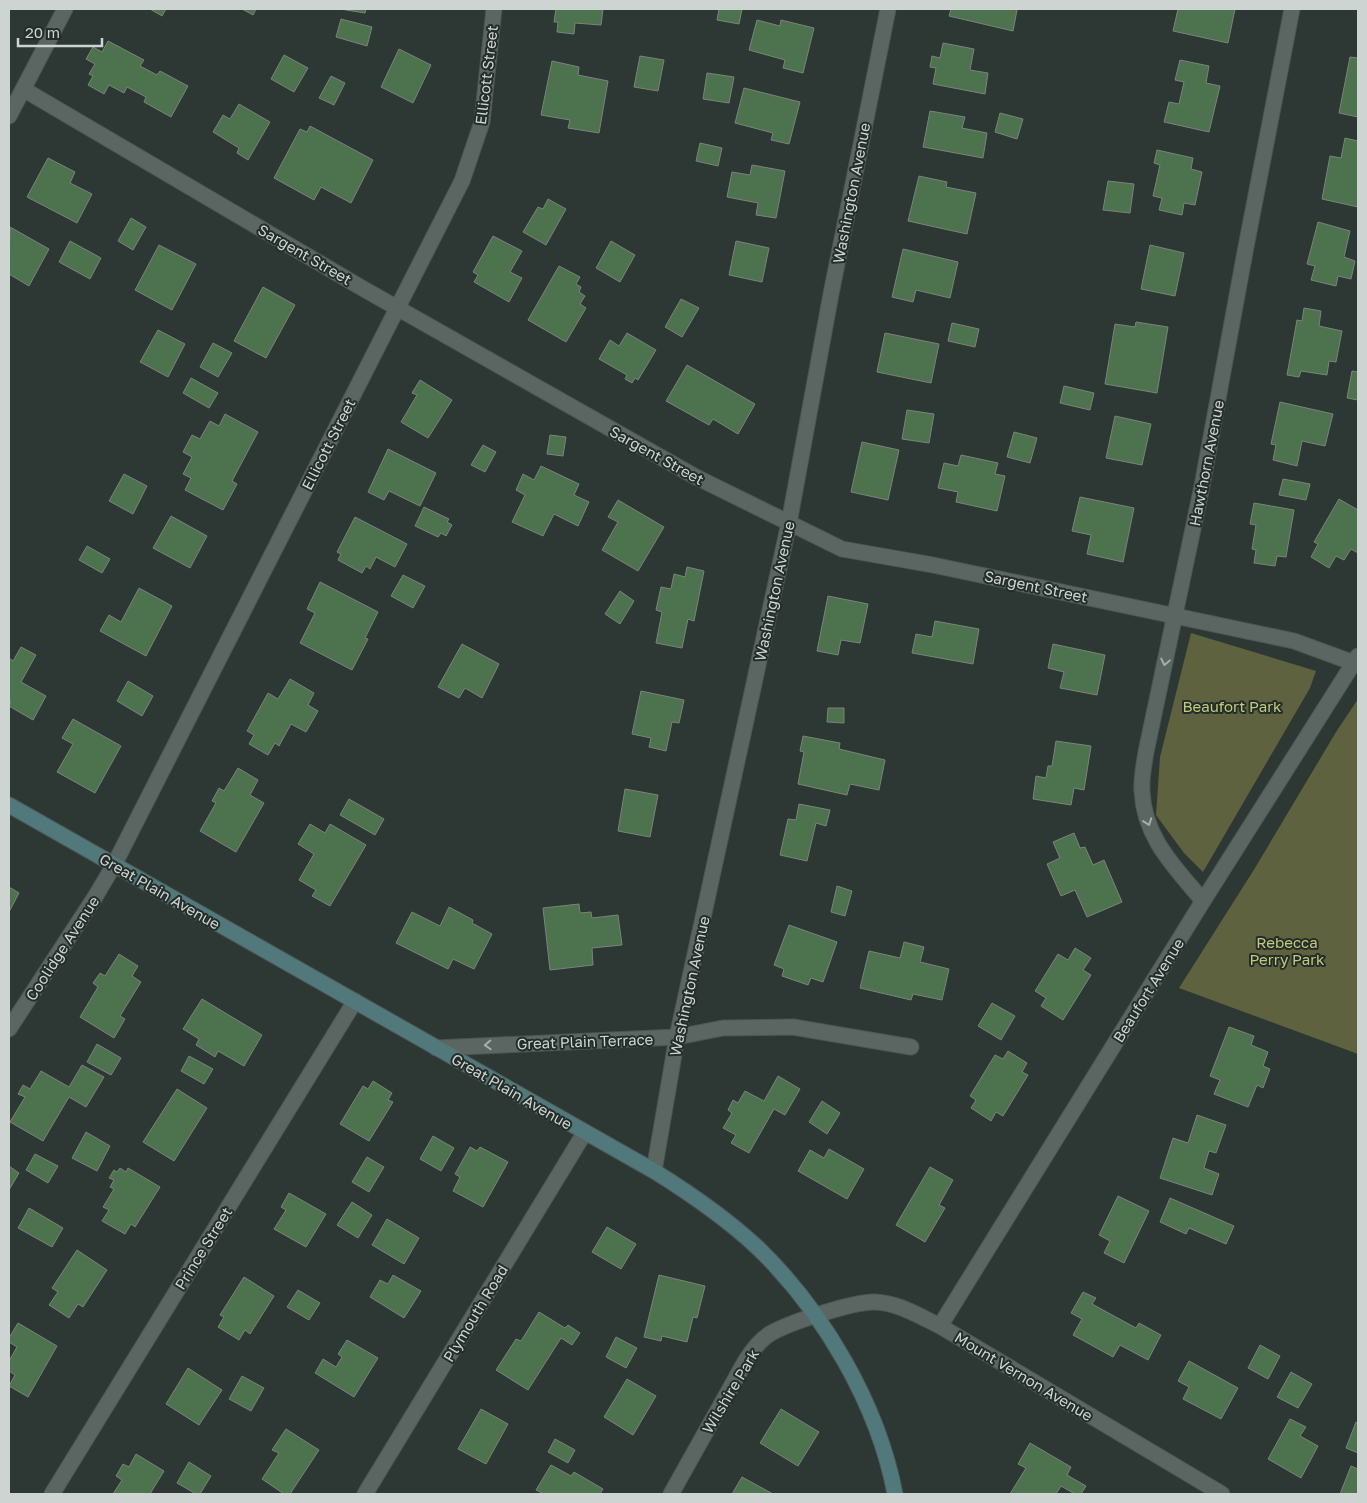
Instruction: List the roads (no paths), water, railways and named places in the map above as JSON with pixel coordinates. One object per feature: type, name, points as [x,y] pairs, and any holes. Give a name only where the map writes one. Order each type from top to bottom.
[{"type":"main road","name":"Great Plain Avenue","points":[[9,805],[654,1171],[712,1209],[758,1248],[781,1272],[816,1316],[839,1352],[864,1400],[883,1450],[895,1494]]},
{"type":"street","points":[[9,116],[65,9]]},
{"type":"street","name":"Ellicott Street","points":[[114,865],[462,181],[482,122],[494,9]]},
{"type":"street","name":"Washington Avenue","points":[[654,1171],[677,1037],[790,523],[831,294],[888,9]]},
{"type":"street","name":"Hawthorn Avenue","points":[[1203,901],[1159,848],[1146,819],[1142,790],[1146,752],[1202,486],[1292,9]]},
{"type":"street","name":"Sargent Street","points":[[23,89],[694,476],[842,549],[933,565],[1176,615],[1294,641],[1356,659]]},
{"type":"street","name":"Beaufort Avenue","points":[[940,1326],[1203,901],[1356,659]]},
{"type":"street","name":"Coolidge Avenue","points":[[9,1029],[114,865]]},
{"type":"street","name":"Prince Street","points":[[52,1494],[355,1001]]},
{"type":"street","name":"Great Plain Terrace","points":[[436,1048],[677,1037],[724,1028],[793,1028],[911,1046]]},
{"type":"street","name":"Plymouth Road","points":[[365,1494],[585,1132]]},
{"type":"street","name":"Mount Vernon Avenue","points":[[816,1316],[847,1306],[875,1302],[900,1306],[940,1326],[1222,1494]]},
{"type":"street","name":"Wilshire Park","points":[[671,1494],[753,1349],[775,1331],[816,1316]]},
{"type":"park label","name":"Beaufort Park","points":[[1232,706]]},
{"type":"park label","name":"Rebecca Perry Park","points":[[1287,950]]}]
